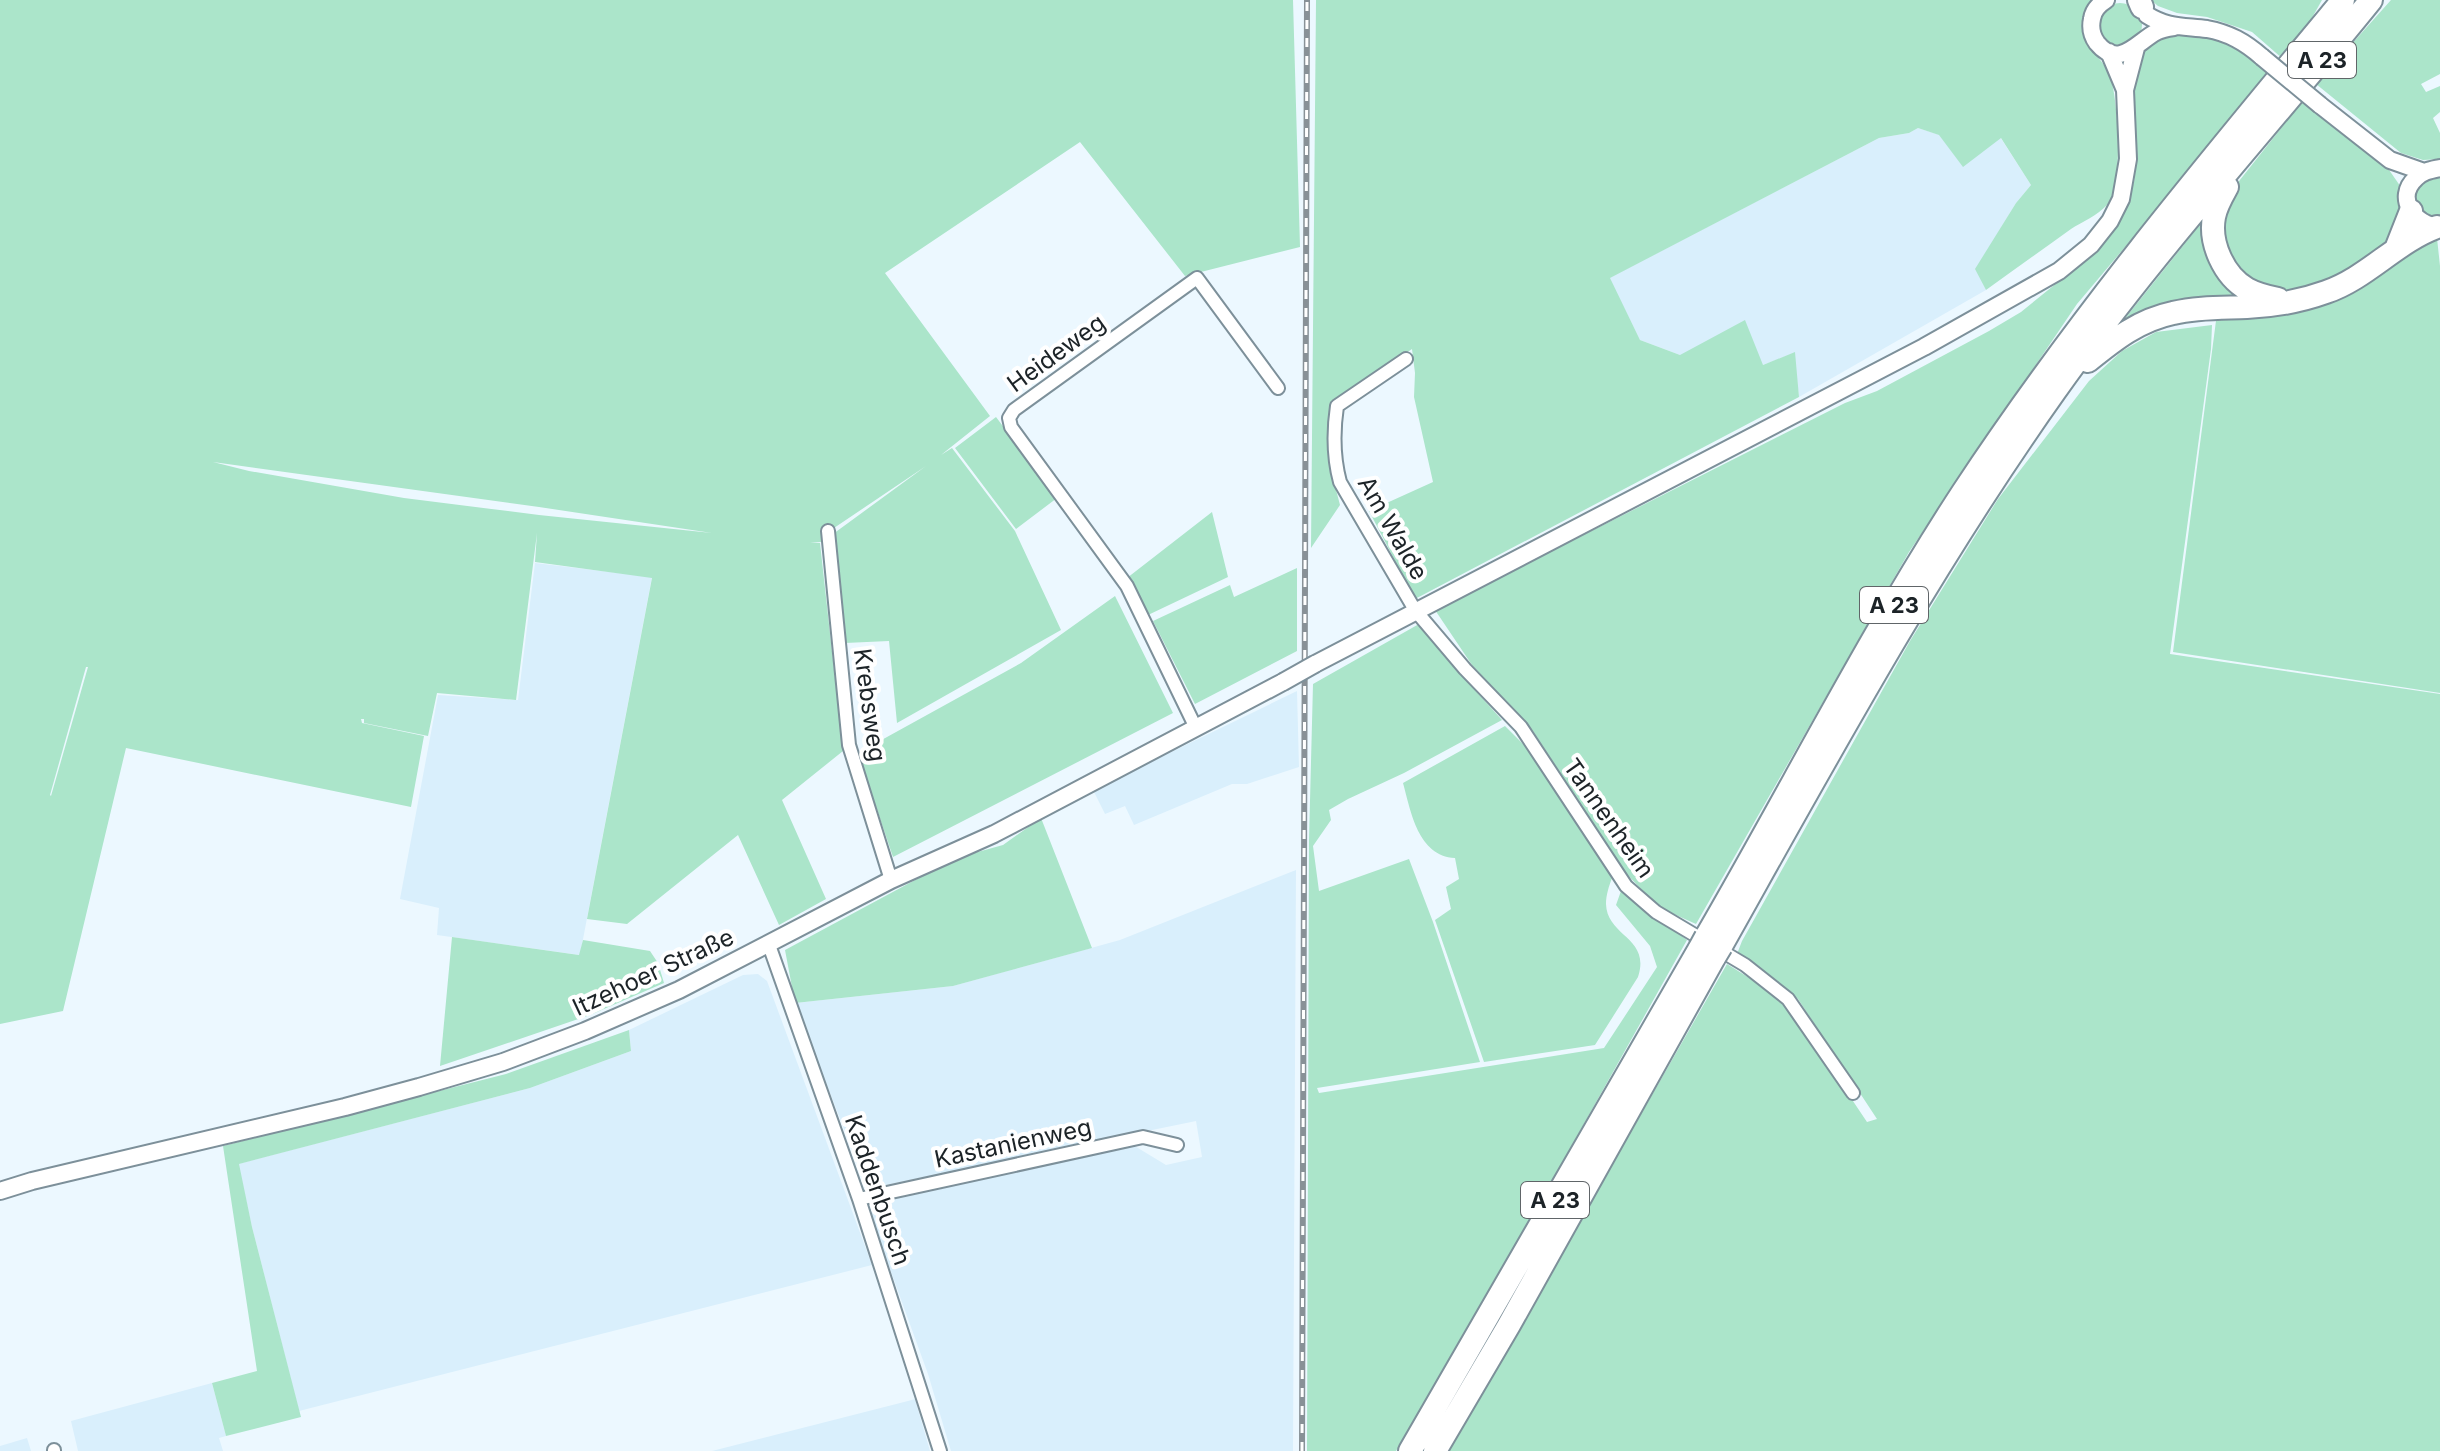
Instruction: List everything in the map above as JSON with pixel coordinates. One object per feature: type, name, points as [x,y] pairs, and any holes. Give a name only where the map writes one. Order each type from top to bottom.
[{"type":"highway","points":[[2290,64],[2329,0]]},
{"type":"highway","name":"A 23","points":[[1435,1451],[1509,1325],[1850,678],[1963,493],[2107,290],[2195,177],[2343,0]]},
{"type":"highway","name":"A 23","points":[[1410,1451],[1978,503],[2057,388],[2124,300],[2371,0]]},
{"type":"highway","points":[[2271,119],[2220,199],[2213,218],[2214,238],[2219,256],[2237,281],[2249,290],[2268,297],[2295,300]]},
{"type":"highway","points":[[2396,249],[2409,202]]},
{"type":"highway","points":[[2057,388],[2124,333],[2147,321],[2199,308],[2274,305],[2325,293],[2366,272],[2424,232],[2439,227]]},
{"type":"main road","points":[[2106,0],[2093,13],[2091,24],[2093,36],[2109,52],[2118,54],[2140,44],[2157,31],[2174,27]]},
{"type":"main road","points":[[2125,90],[2148,24],[2140,6]]},
{"type":"main road","points":[[2140,6],[2158,22],[2174,27],[2211,30],[2245,42],[2390,160],[2435,170]]},
{"type":"main road","points":[[2109,52],[2125,90]]},
{"type":"main road","name":"Itzehoer Straße","points":[[0,1191],[345,1107],[503,1062],[679,990],[891,880],[994,834],[1415,610],[1924,347],[2059,271],[2091,245],[2110,221],[2121,199],[2128,159],[2125,90]]},
{"type":"main road","points":[[2390,160],[2417,220],[2439,227]]},
{"type":"main road","points":[[2409,202],[2417,177],[2435,170]]},
{"type":"street","name":"Heideweg","points":[[1195,726],[1127,586],[1011,427],[1009,418],[1014,410],[1197,278],[1278,388]]},
{"type":"street","name":"Am Walde","points":[[1406,359],[1337,406],[1333,433],[1334,459],[1340,482],[1415,610]]},
{"type":"street","name":"Krebsweg","points":[[828,531],[849,745],[891,880]]},
{"type":"street","name":"Tannenheim","points":[[1415,610],[1465,669],[1521,727],[1626,886],[1656,912],[1745,965],[1788,999],[1853,1093]]},
{"type":"street","name":"Kaddenbusch","points":[[769,945],[859,1199],[940,1451]]},
{"type":"street","name":"Kastanienweg","points":[[859,1199],[1143,1137],[1177,1145]]},
{"type":"shaded area","points":[[1918,128],[1940,135],[2000,137],[2031,185],[2016,203],[1976,269],[1986,290],[1799,397],[1794,353],[1763,365],[1680,355],[1640,340],[1609,278],[1879,138],[1909,133]]},
{"type":"shaded area","points":[[535,563],[652,577],[580,955],[437,935],[439,908],[400,899],[438,695],[518,700]]},
{"type":"shaded area","points":[[1297,691],[1299,767],[1247,784],[1232,784],[1134,825],[1125,806],[1105,814],[1093,790]]},
{"type":"shaded area","points":[[1296,870],[1293,1451],[951,1451],[928,1374],[870,1214],[872,1207],[878,1200],[1133,1145],[1166,1165],[1202,1157],[1196,1121],[871,1188],[865,1183],[795,1003],[953,986],[1120,940]]},
{"type":"shaded area","points":[[758,974],[767,981],[872,1265],[299,1411],[238,1164],[530,1088],[631,1051],[629,1030],[743,975]]},
{"type":"shaded area","points":[[212,1383],[226,1436],[219,1438],[223,1451],[78,1451],[71,1421]]},
{"type":"shaded area","points":[[915,1399],[930,1451],[712,1451],[908,1401]]},
{"type":"shaded area","points":[[27,1438],[31,1451],[0,1451],[0,1446]]},
{"type":"green space","points":[[0,0],[1293,0],[1300,247],[1185,276],[1080,142],[885,273],[990,416],[941,455],[952,448],[1015,531],[1061,630],[897,723],[889,641],[845,643],[833,534],[926,466],[834,528],[821,542],[810,542],[820,543],[843,751],[782,800],[826,899],[779,925],[738,835],[627,924],[587,919],[652,578],[535,562],[537,533],[516,700],[437,693],[428,736],[364,723],[361,719],[362,723],[424,736],[411,807],[126,748],[63,1011],[0,1024]],"holes":[[[213,462],[539,507],[712,533],[404,498]],[[88,667],[51,796],[50,795]]]},
{"type":"green space","points":[[1316,0],[2092,0],[2084,12],[2082,30],[2088,45],[2104,64],[2111,79],[2117,124],[2116,181],[2103,209],[1986,290],[1975,269],[2016,203],[2031,185],[2001,138],[1963,167],[1939,135],[1918,128],[1909,133],[1879,138],[1610,278],[1640,340],[1680,355],[1745,320],[1763,365],[1795,352],[1799,397],[1415,599],[1369,511],[1433,482],[1414,397],[1412,349],[1331,404],[1329,463],[1340,505],[1311,548]]},
{"type":"green space","points":[[2151,0],[2322,0],[2304,32],[2283,59],[2252,32],[2207,17],[2177,13]]},
{"type":"green space","points":[[2391,0],[2440,0],[2440,74],[2421,84],[2426,92],[2440,86],[2440,112],[2433,118],[2440,133],[2440,159],[2423,160],[2401,153],[2316,84]]},
{"type":"green space","points":[[2120,3],[2135,10],[2142,25],[2135,40],[2120,47],[2105,40],[2098,25],[2105,10]]},
{"type":"green space","points":[[2174,33],[2194,33],[2242,47],[2270,75],[2077,304],[1909,552],[1696,924],[1658,907],[1623,870],[1533,731],[1472,665],[1435,610],[1845,403],[1877,391],[2021,312],[2063,278],[2127,202],[2134,182],[2136,160],[2132,91],[2140,52],[2150,39]]},
{"type":"green space","points":[[2305,98],[2387,167],[2403,190],[2406,211],[2392,242],[2365,265],[2293,295],[2255,288],[2224,255],[2224,200]]},
{"type":"green space","points":[[2440,178],[2440,222],[2426,219],[2414,197],[2421,184]]},
{"type":"green space","points":[[2210,212],[2208,237],[2266,301],[2111,336]]},
{"type":"green space","points":[[2437,238],[2440,266],[2440,693],[2173,652],[2217,313],[2270,314],[2410,246]]},
{"type":"green space","points":[[2212,325],[2170,654],[2440,694],[2440,1451],[1448,1451],[1727,964],[1778,996],[1792,1010],[1867,1122],[1877,1119],[1798,999],[1737,954],[1742,941],[1910,641],[1998,499],[2089,381],[2122,351],[2156,332]]},
{"type":"green space","points":[[996,417],[1057,498],[1016,529],[955,448]]},
{"type":"green space","points":[[1212,512],[1228,577],[1148,615],[1127,578]]},
{"type":"green space","points":[[1297,568],[1297,651],[1195,704],[1153,621],[1230,585],[1234,597]]},
{"type":"green space","points":[[1115,596],[1173,713],[893,857],[858,753],[1021,663]]},
{"type":"green space","points":[[1419,624],[1502,720],[1329,810],[1331,820],[1313,846],[1319,891],[1409,859],[1480,1062],[1317,1088],[1319,1093],[1604,1048],[1657,967],[1650,946],[1616,905],[1621,891],[1687,940],[1483,1304],[1396,1451],[1307,1451],[1309,840],[1313,684]]},
{"type":"green space","points":[[1505,726],[1530,751],[1612,878],[1606,901],[1608,915],[1634,945],[1640,964],[1638,977],[1595,1045],[1484,1062],[1435,920],[1451,909],[1446,887],[1459,879],[1455,858],[1432,850],[1424,841],[1413,819],[1403,783]]},
{"type":"green space","points":[[1041,818],[1092,948],[953,986],[795,1003],[785,950],[956,858],[1003,845]]},
{"type":"green space","points":[[452,937],[579,955],[583,940],[650,951],[658,963],[664,983],[590,1015],[440,1066]]},
{"type":"green space","points":[[629,1030],[631,1051],[530,1088],[239,1164],[301,1417],[226,1436],[212,1383],[257,1371],[223,1146],[506,1074]]},
{"type":"railway","points":[[1302,1451],[1307,0]]}]
